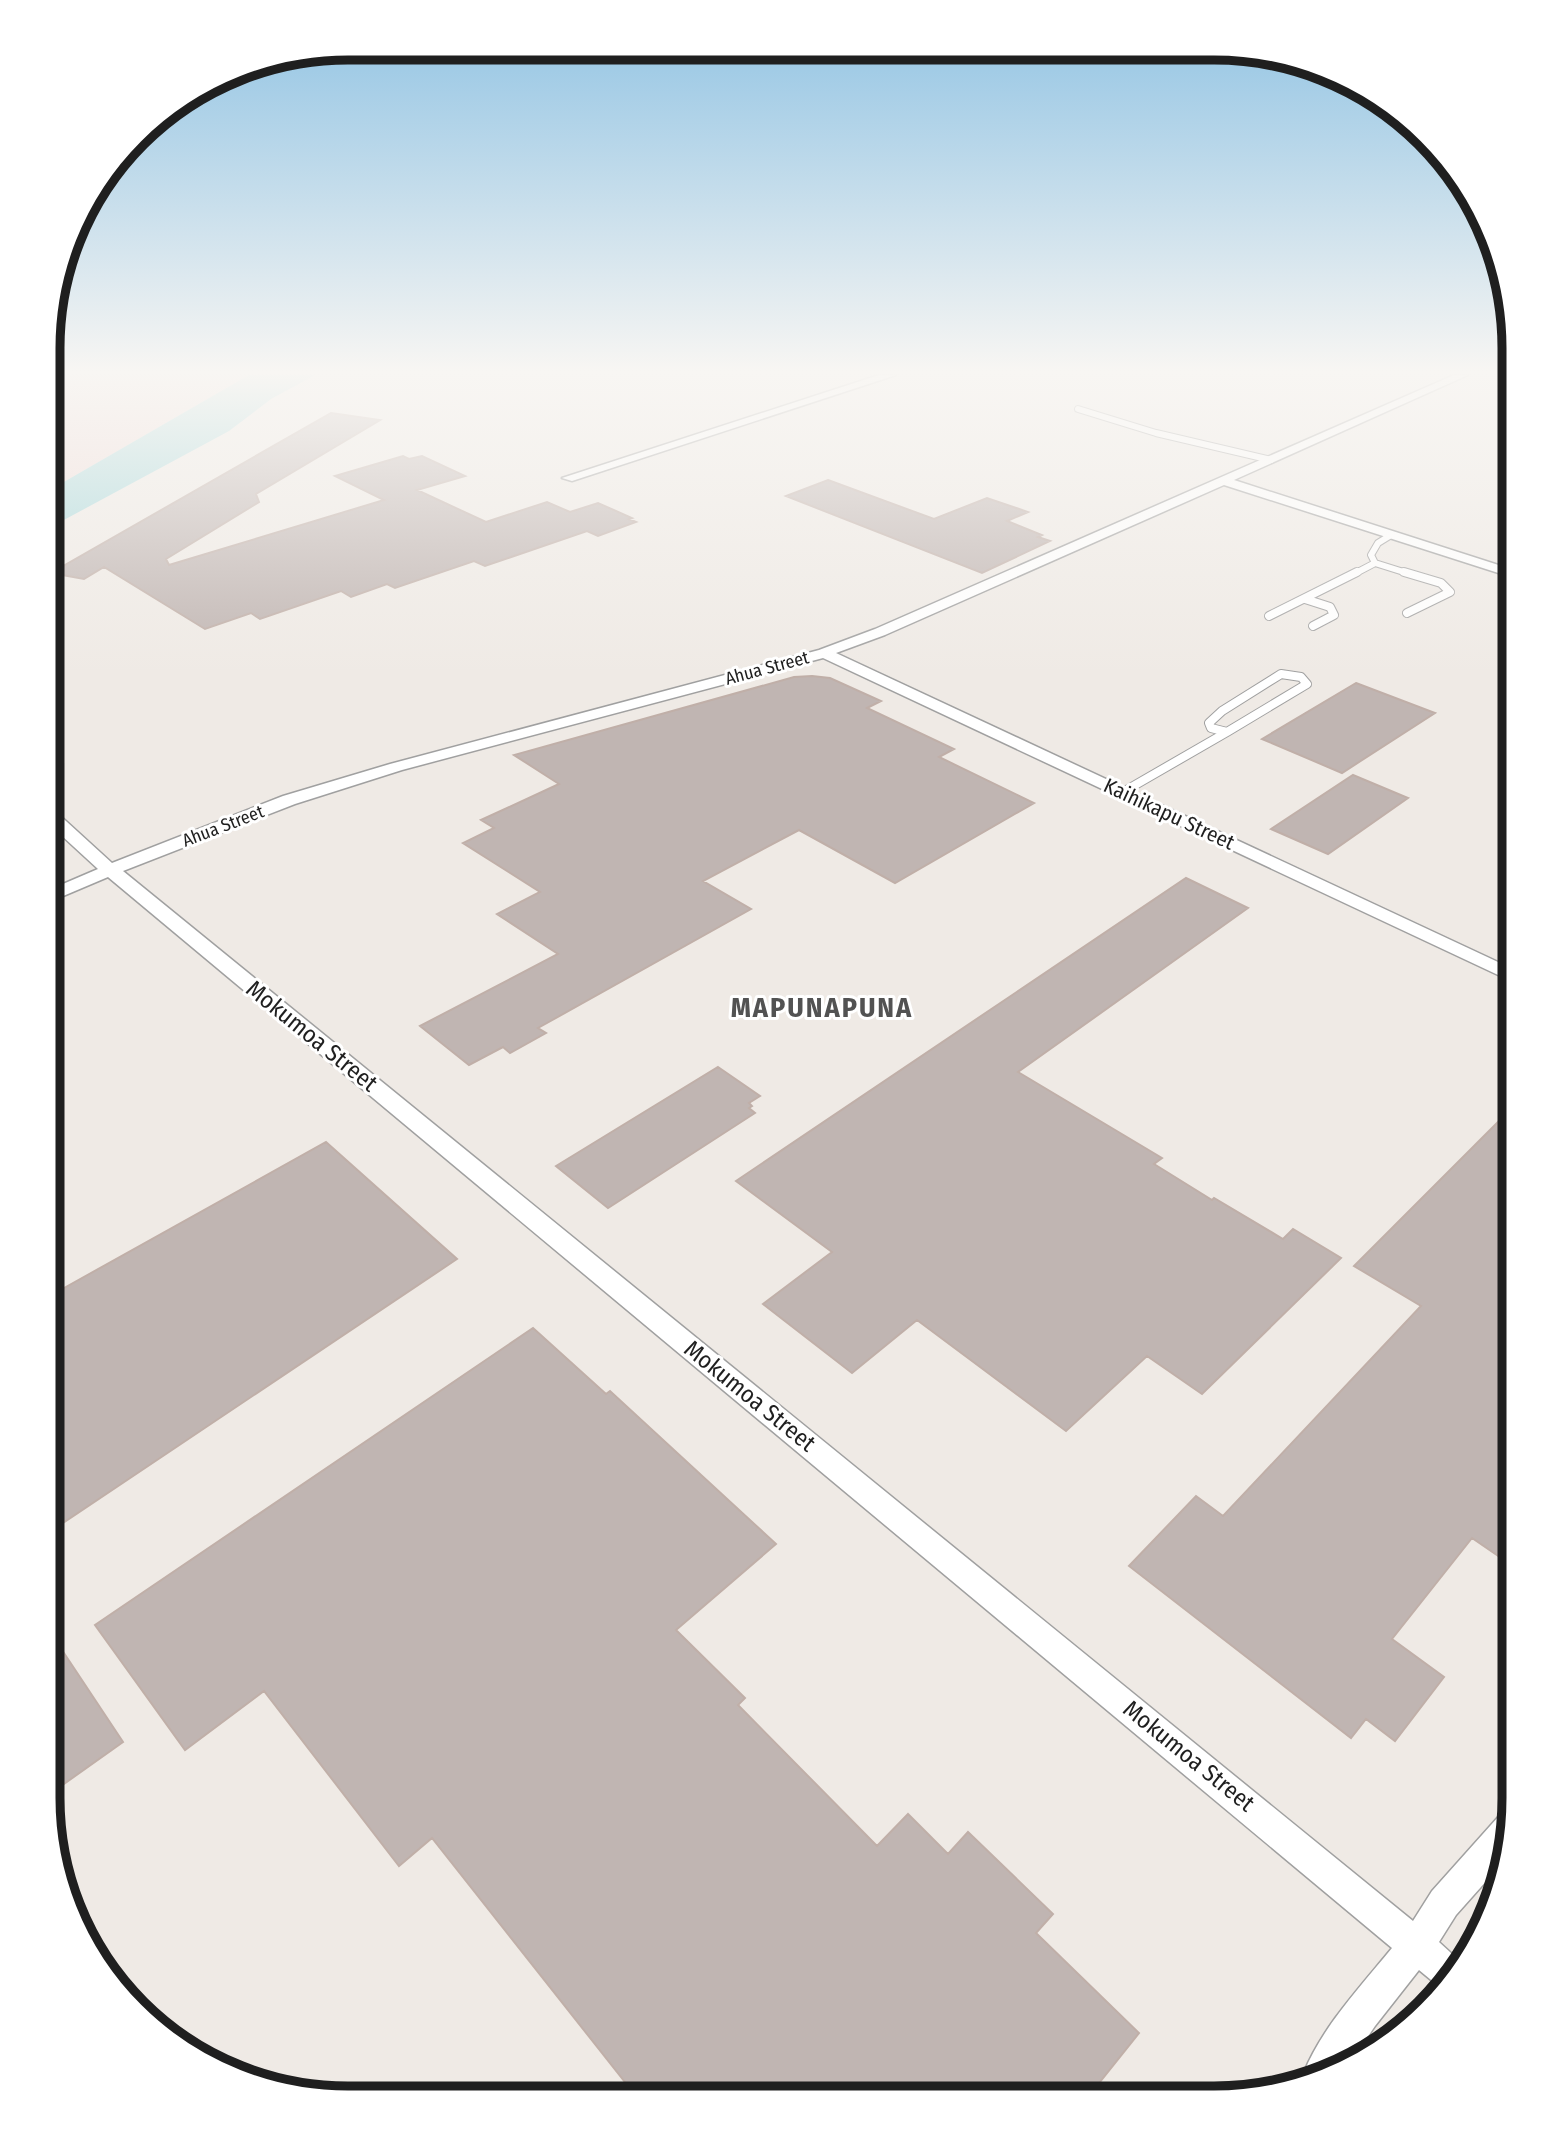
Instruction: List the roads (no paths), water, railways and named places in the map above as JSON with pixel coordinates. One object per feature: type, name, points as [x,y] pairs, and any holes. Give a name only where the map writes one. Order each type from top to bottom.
[{"type":"street","points":[[568,478],[577,475]]},
{"type":"street","name":"Ahua Street","points":[[60,892],[289,800],[396,767],[824,653],[880,632],[1237,475]]},
{"type":"street","points":[[1224,481],[1502,570]]},
{"type":"street","name":"Kaihikapu Street","points":[[824,653],[1502,971]]},
{"type":"street","name":"Mokumoa Street","points":[[60,832],[110,870],[1352,1890],[1445,1969]]},
{"type":"street","points":[[1329,2061],[1362,2013],[1416,1946],[1444,1903],[1498,1843]]},
{"type":"lane","points":[[1375,563],[1371,555],[1378,543],[1391,535]]},
{"type":"lane","points":[[1269,616],[1375,563],[1440,583],[1450,592],[1407,613]]},
{"type":"lane","points":[[1305,598],[1330,607],[1334,615],[1313,626]]},
{"type":"lane","points":[[1123,792],[1178,757],[1227,732],[1268,710],[1307,684],[1301,677],[1282,674],[1222,711],[1209,723],[1212,728],[1227,732]]},
{"type":"water","points":[[76,475],[147,475],[60,522],[60,484]]},
{"type":"district","name":"MAPUNAPUNA","points":[[822,1007]]}]
